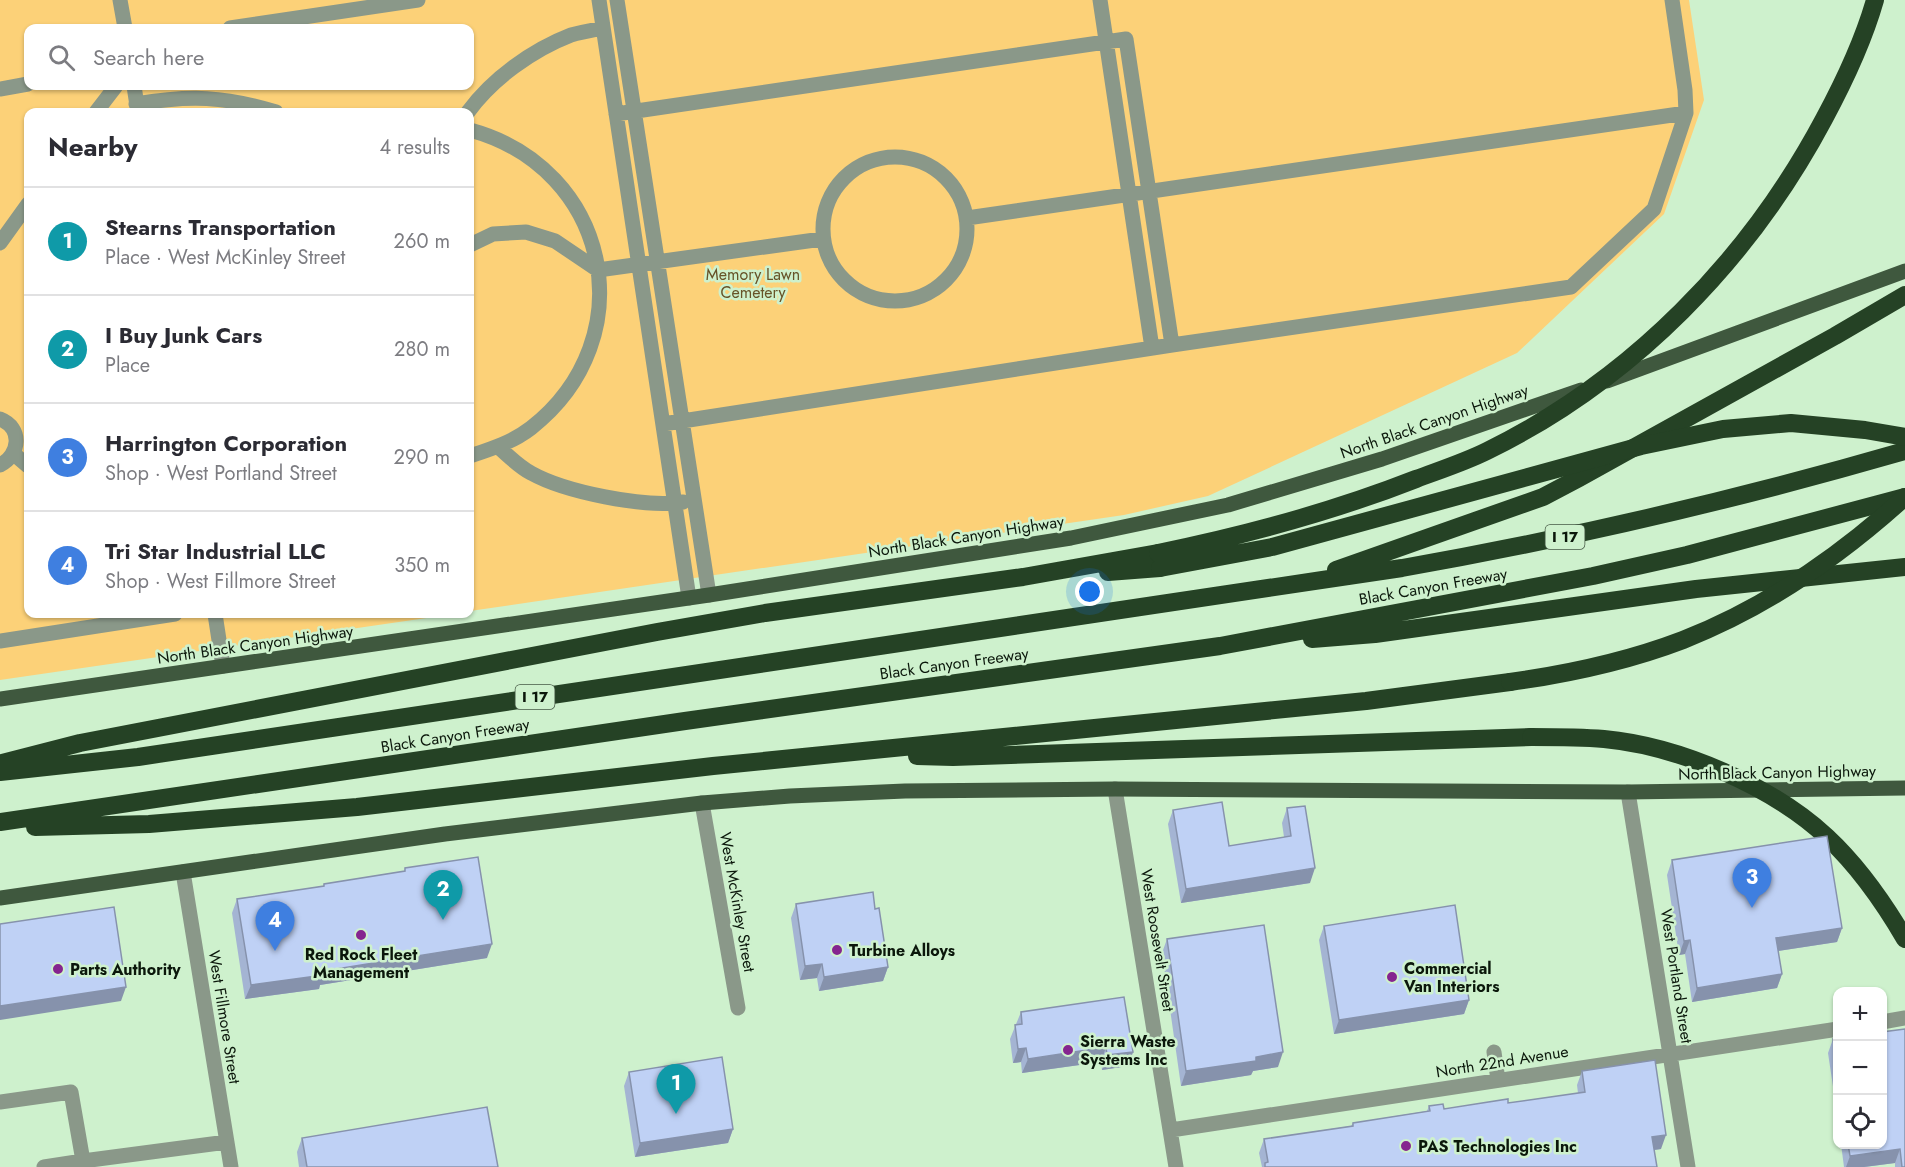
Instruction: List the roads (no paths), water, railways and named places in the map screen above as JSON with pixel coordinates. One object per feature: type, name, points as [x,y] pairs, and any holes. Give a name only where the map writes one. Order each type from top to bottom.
[{"type":"highway","points":[[1159,561],[1236,536],[1326,512],[1487,451],[1570,403],[1631,358],[1689,305],[1743,244],[1793,175],[1846,77],[1869,22],[1875,0]]},
{"type":"highway","points":[[1293,585],[1542,497],[1905,295]]},
{"type":"highway","points":[[0,764],[80,743],[765,613],[1023,577],[1272,547],[1641,446],[1723,429],[1791,423],[1865,430],[1905,437]]},
{"type":"highway","name":"Black Canyon Freeway","points":[[0,772],[138,757],[1293,585],[1452,559],[1595,530],[1774,487],[1905,451]]},
{"type":"highway","points":[[0,827],[149,824],[357,807],[713,766],[1366,701],[1545,678],[1607,663],[1682,640],[1731,618],[1815,569],[1905,497]]},
{"type":"highway","name":"Black Canyon Freeway","points":[[0,822],[685,721],[1220,646],[1593,576],[1687,555],[1905,497]]},
{"type":"highway","points":[[1220,646],[1375,634],[1707,588],[1905,567]]},
{"type":"highway","points":[[849,754],[953,757],[1531,736],[1606,739],[1657,749],[1714,766],[1797,814],[1827,838],[1869,885],[1905,939]]},
{"type":"main road","name":"North Black Canyon Highway","points":[[0,699],[709,595],[1071,538],[1228,505],[1382,459],[1596,385],[1905,271]]},
{"type":"main road","name":"North Black Canyon Highway","points":[[0,898],[446,834],[702,803],[905,791],[1115,789],[1628,792],[1905,788]]},
{"type":"street","points":[[120,0],[124,24]]},
{"type":"street","points":[[257,24],[418,0]]},
{"type":"street","points":[[599,0],[689,598]]},
{"type":"street","points":[[617,0],[709,595]]},
{"type":"street","points":[[1100,0],[1152,348]]},
{"type":"street","points":[[663,424],[1152,348],[1571,287],[1654,209],[1686,113],[1685,90],[1672,0]]},
{"type":"street","points":[[472,108],[503,75],[537,52],[572,35],[603,28]]},
{"type":"street","points":[[616,114],[1126,39],[1172,345]]},
{"type":"street","points":[[0,88],[24,85]]},
{"type":"street","points":[[99,108],[114,90]]},
{"type":"street","points":[[135,90],[137,108],[171,98],[208,98],[262,108]]},
{"type":"street","points":[[967,218],[1686,113]]},
{"type":"street","points":[[474,131],[493,136],[525,153],[552,176],[574,203],[590,235],[598,270],[599,306],[592,342],[578,376],[557,405],[530,429],[498,447],[474,455]]},
{"type":"street","points":[[896,156],[921,161],[942,174],[958,194],[967,218],[967,241],[960,263],[946,281],[927,295],[905,302],[882,302],[860,294],[842,280],[829,261],[822,239],[823,214],[833,190],[849,172],[872,160],[896,156]]},
{"type":"street","points":[[0,243],[24,210]]},
{"type":"street","points":[[474,243],[493,234],[526,232],[555,241],[598,270],[822,239]]},
{"type":"street","points":[[0,419],[15,432],[17,440],[14,454],[0,465]]},
{"type":"street","points":[[498,447],[530,473],[585,494],[675,504],[694,501]]},
{"type":"street","points":[[14,454],[24,463]]},
{"type":"street","points":[[0,641],[149,618]]},
{"type":"street","points":[[216,618],[223,666]]},
{"type":"street","name":"West Roosevelt Street","points":[[1115,789],[1176,1167]]},
{"type":"street","name":"West Portland Street","points":[[1628,792],[1688,1167]]},
{"type":"street","name":"West McKinley Street","points":[[702,803],[738,1008]]},
{"type":"street","name":"West Fillmore Street","points":[[183,872],[231,1167]]},
{"type":"street","points":[[1887,1021],[1905,1018]]},
{"type":"street","name":"North 22nd Avenue","points":[[1171,1130],[1833,1030]]},
{"type":"street","points":[[1494,1052],[1498,1080]]},
{"type":"street","points":[[0,1102],[71,1092],[83,1161]]},
{"type":"street","points":[[44,1167],[226,1142]]},
{"type":"place","name":"Harrington Corporation","points":[[1752,908]]},
{"type":"place","name":"I Buy Junk Cars","points":[[443,920]]},
{"type":"place","name":"Red Rock Fleet Management","points":[[361,935]]},
{"type":"place","name":"Turbine Alloys","points":[[837,950]]},
{"type":"place","name":"Tri Star Industrial LLC","points":[[275,951]]},
{"type":"place","name":"Parts Authority","points":[[58,969]]},
{"type":"place","name":"Commercial Van Interiors","points":[[1392,977]]},
{"type":"place","name":"Sierra Waste Systems Inc","points":[[1068,1050]]},
{"type":"place","name":"Stearns Transportation","points":[[676,1114]]},
{"type":"place","name":"PAS Technologies Inc","points":[[1406,1146]]},
{"type":"park label","name":"Memory Lawn Cemetery","points":[[753,283]]}]
